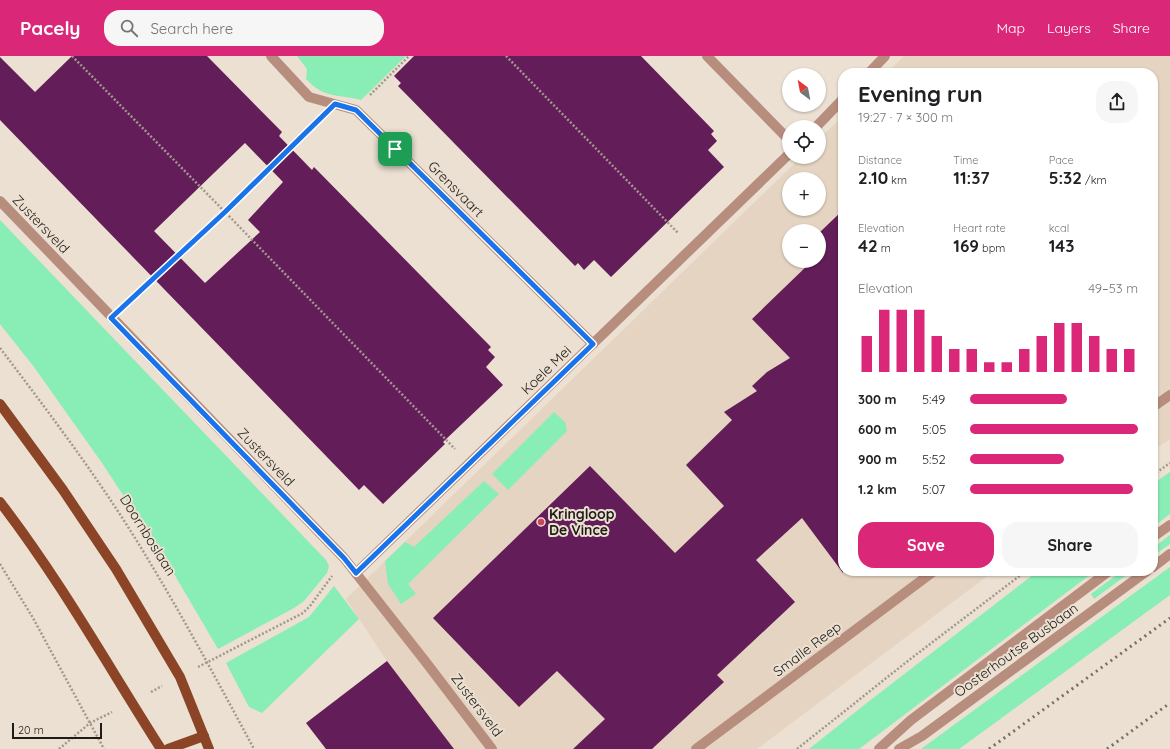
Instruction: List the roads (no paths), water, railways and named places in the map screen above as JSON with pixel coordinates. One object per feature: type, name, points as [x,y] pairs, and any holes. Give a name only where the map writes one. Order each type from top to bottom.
[{"type":"main road","points":[[0,404],[68,497],[116,569],[180,677],[209,749]]},
{"type":"main road","points":[[0,502],[26,536],[74,608],[161,749]]},
{"type":"main road","points":[[168,749],[204,736]]},
{"type":"street","name":"Grensvaart","points":[[271,56],[309,96],[356,110],[593,344]]},
{"type":"street","points":[[707,56],[782,133]]},
{"type":"street","points":[[873,68],[885,56]]},
{"type":"street","points":[[823,120],[838,104]]},
{"type":"street","name":"Koele Mei","points":[[356,573],[782,161]]},
{"type":"street","name":"Zustersveld","points":[[0,201],[111,318],[344,558],[492,749]]},
{"type":"street","points":[[1158,403],[1170,394]]},
{"type":"street","points":[[1158,534],[1170,525]]},
{"type":"street","points":[[1158,563],[1170,554]]},
{"type":"street","name":"Smalle Reep","points":[[696,749],[927,576]]},
{"type":"street","name":"Oosterhoutse Busbaan","points":[[879,749],[911,720],[1101,576]]},
{"type":"street","name":"Oosterhoutse Busbaan","points":[[899,749],[922,736],[1140,576]]},
{"type":"railway","points":[[989,749],[1170,618]]},
{"type":"railway","points":[[1107,749],[1170,703]]},
{"type":"place","name":"Kringloop De Vince","points":[[541,522]]}]
